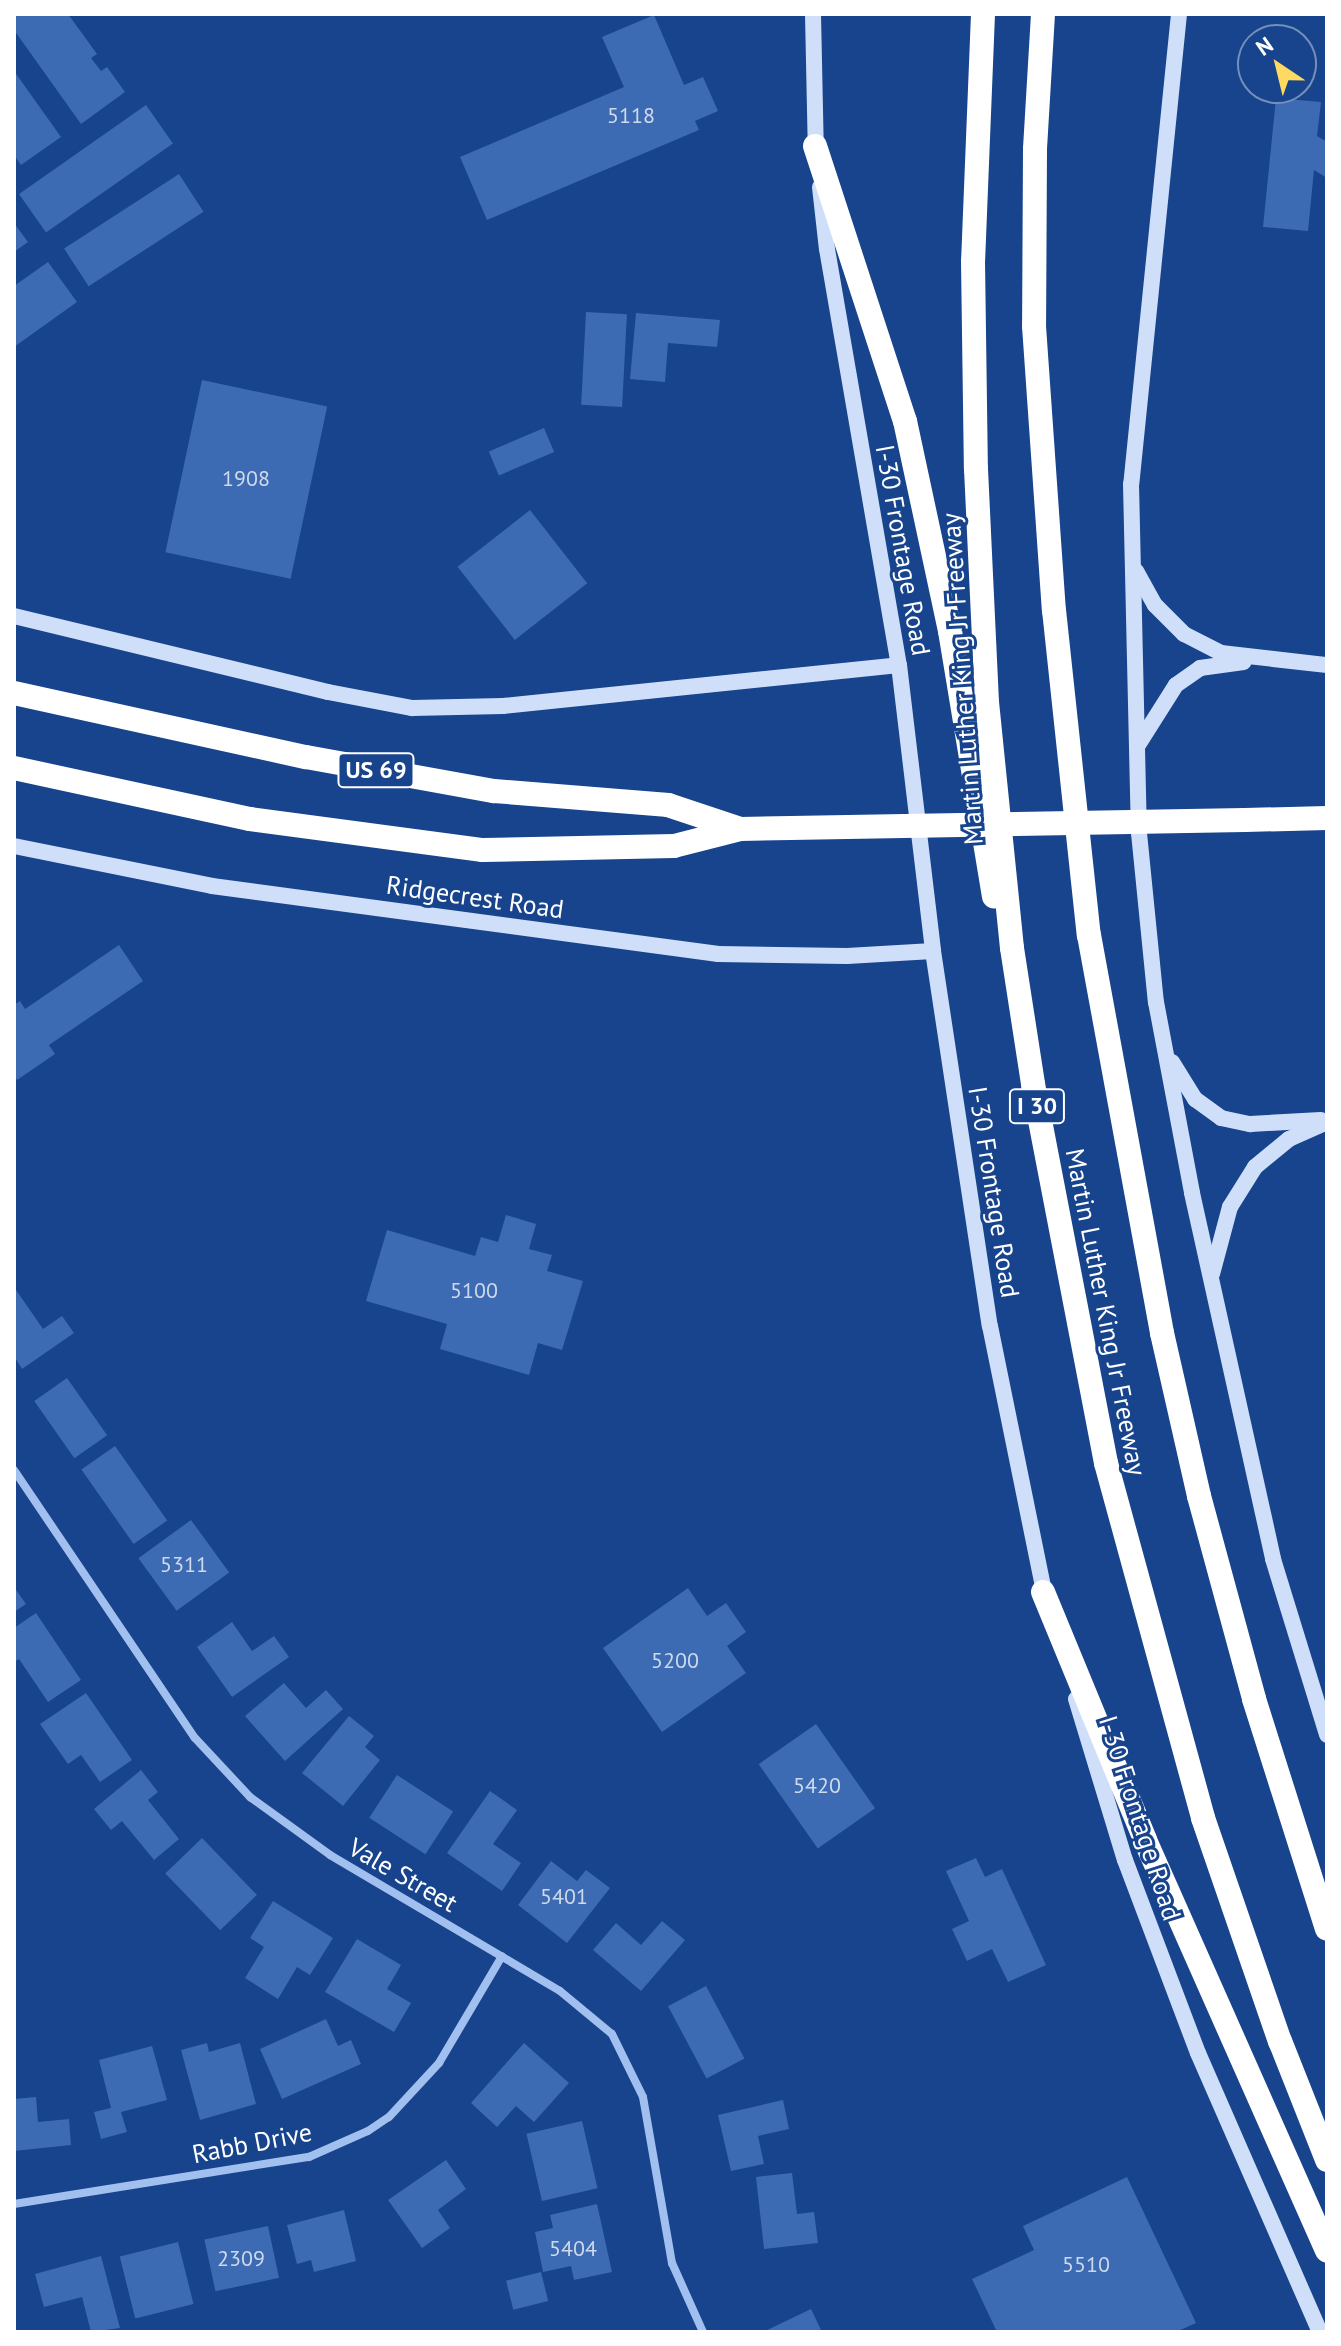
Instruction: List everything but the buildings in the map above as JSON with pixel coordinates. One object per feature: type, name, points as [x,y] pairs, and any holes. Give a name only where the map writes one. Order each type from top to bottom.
[{"type":"highway","name":"Martin Luther King Jr Freeway","points":[[983,14],[973,261],[976,469],[987,702],[1012,948],[1041,1127],[1106,1463],[1203,1818],[1280,2041],[1327,2160]]},
{"type":"highway","name":"Martin Luther King Jr Freeway","points":[[1043,14],[1035,149],[1034,326],[1055,626],[1089,935],[1156,1302],[1199,1496],[1254,1699],[1327,1929]]},
{"type":"highway","points":[[815,146],[905,421],[950,631],[989,882],[1012,948]]},
{"type":"highway","name":"US 69","points":[[14,693],[306,757],[494,791],[668,805],[740,829]]},
{"type":"highway","name":"US 69","points":[[14,768],[250,819],[483,850],[674,846],[740,829],[1327,818]]},
{"type":"highway","points":[[1043,1592],[1145,1840],[1327,2250]]},
{"type":"main road","name":"I-30 Frontage Road","points":[[813,14],[815,146],[827,249],[899,665],[933,951],[990,1326],[1043,1592],[1125,1860],[1198,2053],[1320,2332]]},
{"type":"main road","points":[[1179,14],[1131,484],[1139,833],[1151,956],[1192,1193],[1273,1559],[1327,1735]]},
{"type":"main road","points":[[1135,569],[1155,605],[1184,634],[1221,653],[1327,665]]},
{"type":"main road","points":[[14,616],[318,690],[412,708],[503,706],[899,665]]},
{"type":"main road","points":[[1137,747],[1176,685],[1200,668],[1262,660]]},
{"type":"main road","name":"Ridgecrest Road","points":[[14,846],[212,886],[718,954],[847,956],[933,951]]},
{"type":"main road","points":[[1167,1054],[1195,1099],[1221,1118],[1250,1124],[1327,1121]]},
{"type":"main road","points":[[1212,1276],[1230,1207],[1255,1167],[1289,1139],[1327,1121]]},
{"type":"street","name":"Vale Street","points":[[14,1470],[195,1738],[250,1797],[330,1855],[560,1991],[612,2034],[629,2062],[646,2109],[672,2263],[703,2332]]},
{"type":"street","name":"Rabb Drive","points":[[14,2204],[309,2157],[368,2131],[389,2117],[439,2063],[502,1956]]}]
